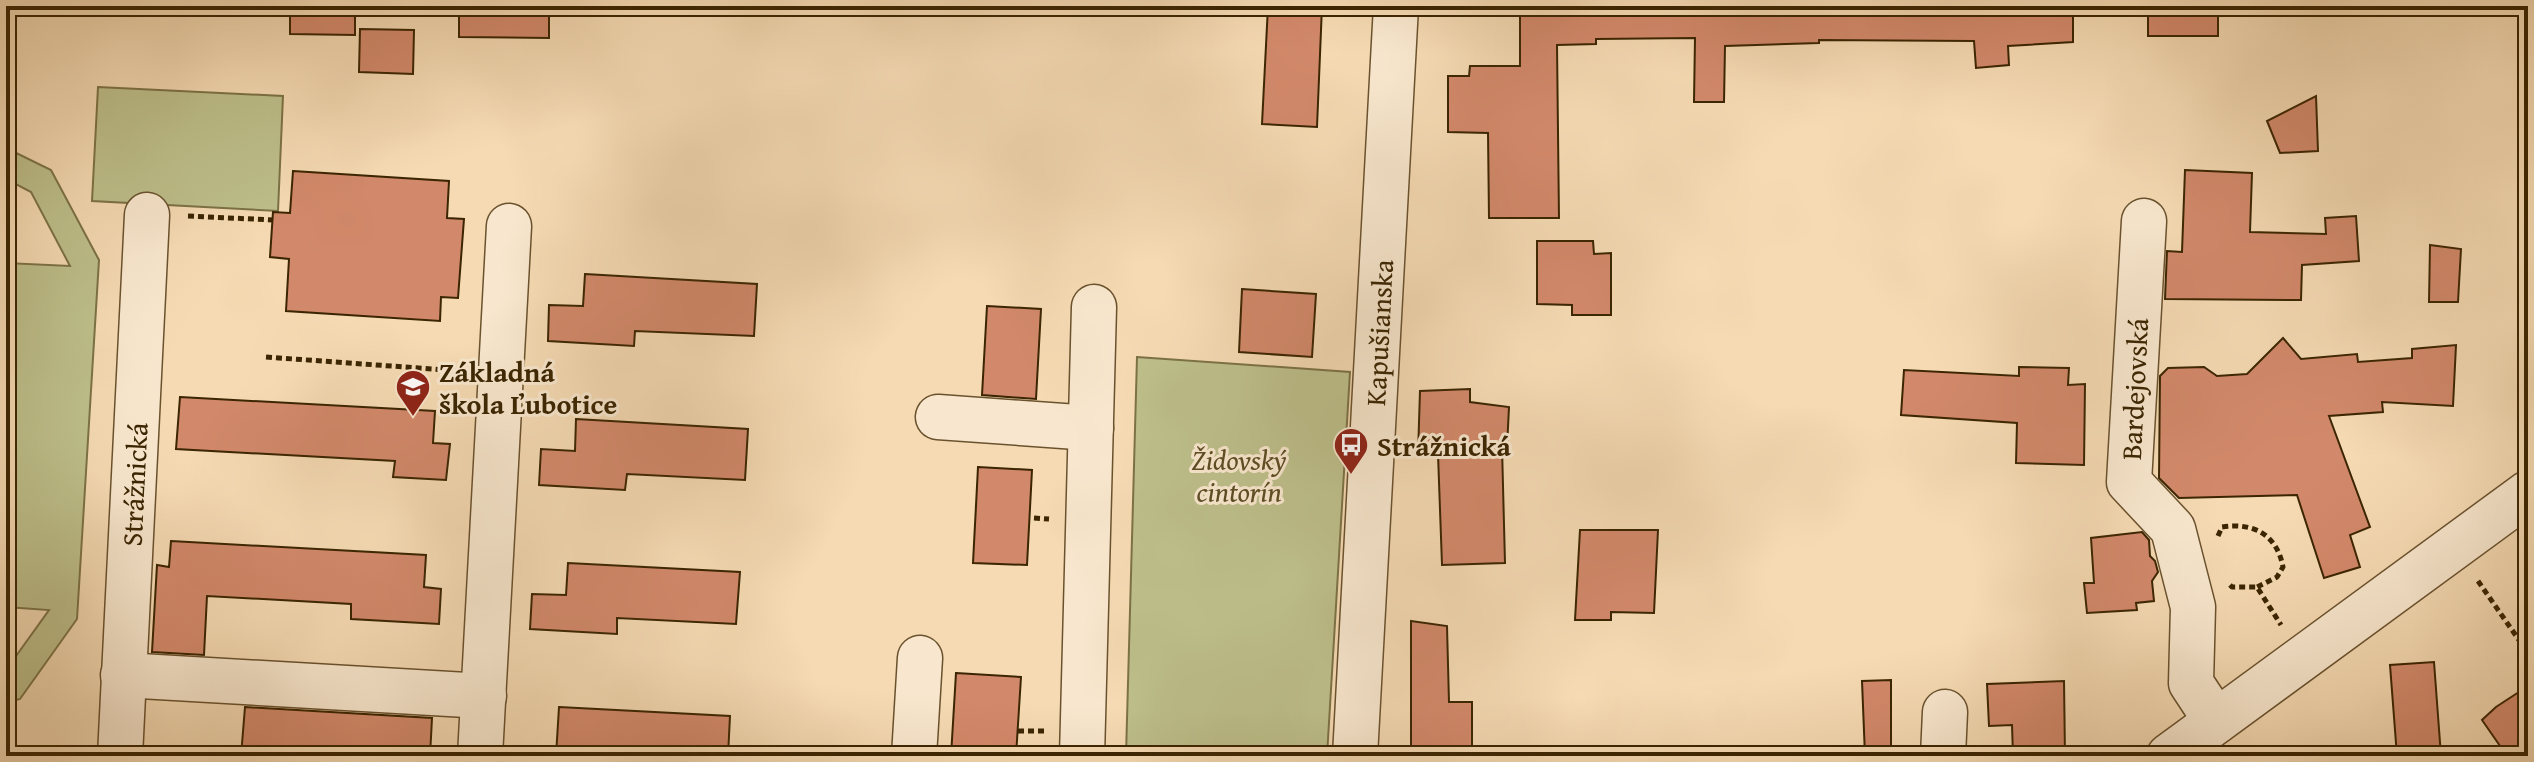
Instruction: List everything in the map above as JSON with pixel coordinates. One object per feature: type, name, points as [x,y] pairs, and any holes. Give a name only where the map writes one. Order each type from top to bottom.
[{"type":"street","name":"Kapušianska","points":[[1355,756],[1396,6]]},
{"type":"street","name":"Strážnická","points":[[120,756],[147,215]]},
{"type":"street","name":"Bardejovská","points":[[2144,221],[2129,482],[2173,529],[2193,607],[2191,683],[2216,721]]},
{"type":"street","points":[[480,756],[509,226]]},
{"type":"street","points":[[1082,756],[1094,307]]},
{"type":"street","points":[[938,417],[1091,428]]},
{"type":"street","points":[[2169,756],[2528,493]]},
{"type":"street","points":[[914,756],[920,658]]},
{"type":"street","points":[[123,675],[484,696]]},
{"type":"street","points":[[1943,756],[1945,712]]},
{"type":"path","points":[[147,215],[273,220]]},
{"type":"path","points":[[266,357],[501,374]]},
{"type":"path","points":[[2214,543],[2222,527],[2241,524],[2262,533],[2279,549],[2283,567],[2277,577],[2257,587],[2232,587],[2225,578]]},
{"type":"path","points":[[2454,547],[2528,653]]},
{"type":"path","points":[[2257,587],[2284,629]]},
{"type":"green space","points":[[98,87],[283,96],[278,211],[92,201]]},
{"type":"green space","points":[[6,148],[51,170],[99,260],[77,619],[20,699],[6,703],[6,670],[49,610],[6,607],[6,263],[70,266],[31,192],[6,179]]},
{"type":"green space","name":"Židovský cintorín","points":[[1137,357],[1350,372],[1327,756],[1126,756]]},
{"type":"building","points":[[290,6],[355,6],[355,35],[290,34]]},
{"type":"building","points":[[459,6],[549,6],[549,38],[459,37]]},
{"type":"building","points":[[1268,6],[1322,6],[1317,127],[1262,124]]},
{"type":"building","points":[[1520,6],[2073,6],[2073,42],[2008,46],[2009,65],[1976,68],[1974,41],[1819,40],[1819,43],[1725,46],[1724,102],[1694,102],[1695,38],[1596,39],[1596,44],[1557,45],[1559,218],[1489,218],[1488,133],[1448,132],[1448,76],[1469,76],[1470,66],[1520,66]]},
{"type":"building","points":[[2148,6],[2218,6],[2218,36],[2148,36]]},
{"type":"building","points":[[360,29],[414,30],[413,74],[359,72]]},
{"type":"building","points":[[2316,96],[2318,151],[2280,153],[2267,121]]},
{"type":"building","points":[[2185,170],[2252,173],[2250,232],[2326,234],[2325,218],[2356,216],[2359,261],[2302,265],[2301,300],[2165,299],[2167,251],[2182,252]]},
{"type":"building","points":[[293,171],[449,181],[447,218],[464,219],[458,298],[441,297],[440,321],[286,311],[289,259],[270,257],[273,212],[290,213]]},
{"type":"building","points":[[1537,241],[1593,241],[1594,254],[1611,253],[1611,315],[1572,315],[1572,305],[1537,304]]},
{"type":"building","points":[[2430,245],[2461,249],[2458,302],[2429,302]]},
{"type":"building","points":[[585,274],[757,284],[754,336],[635,331],[634,346],[548,341],[549,305],[583,306]]},
{"type":"building","points":[[1242,289],[1316,294],[1312,357],[1239,352]]},
{"type":"building","points":[[987,306],[1041,309],[1036,399],[982,395]]},
{"type":"building","points":[[2283,338],[2301,359],[2357,354],[2358,362],[2412,358],[2412,349],[2456,345],[2453,406],[2382,402],[2383,412],[2329,416],[2370,527],[2350,535],[2360,567],[2324,578],[2297,495],[2179,498],[2159,478],[2160,376],[2168,368],[2204,367],[2217,376],[2247,374]]},
{"type":"building","points":[[2019,367],[2069,368],[2068,385],[2085,384],[2084,465],[2016,463],[2017,423],[1901,415],[1904,370],[2019,376]]},
{"type":"building","points":[[1470,389],[1470,402],[1509,407],[1507,447],[1502,447],[1505,563],[1442,565],[1438,454],[1418,454],[1420,391]]},
{"type":"building","points":[[180,397],[435,411],[433,443],[450,444],[446,480],[393,477],[395,461],[176,449]]},
{"type":"building","points":[[576,419],[748,429],[745,480],[627,474],[625,490],[539,485],[541,449],[575,451]]},
{"type":"building","points":[[978,467],[1032,470],[1027,565],[973,563]]},
{"type":"building","points":[[1580,530],[1658,530],[1654,613],[1611,612],[1611,620],[1575,620]]},
{"type":"building","points":[[2142,532],[2149,540],[2150,556],[2158,572],[2152,581],[2154,601],[2136,603],[2137,610],[2087,613],[2084,583],[2094,583],[2091,538]]},
{"type":"building","points":[[171,541],[426,555],[424,587],[441,589],[439,624],[351,619],[351,604],[207,596],[204,655],[152,652],[157,565],[169,567]]},
{"type":"building","points":[[568,563],[740,572],[736,624],[617,618],[617,634],[530,629],[532,594],[566,595]]},
{"type":"building","points":[[1411,621],[1447,626],[1449,702],[1472,702],[1472,756],[1411,756]]},
{"type":"building","points":[[2434,662],[2441,756],[2397,756],[2390,665]]},
{"type":"building","points":[[956,673],[1021,677],[1016,756],[951,756]]},
{"type":"building","points":[[1891,680],[1891,756],[1865,756],[1862,681]]},
{"type":"building","points":[[2064,681],[2065,756],[2013,756],[2012,725],[1989,726],[1987,684]]},
{"type":"building","points":[[2528,686],[2528,756],[2507,756],[2482,720]]},
{"type":"building","points":[[245,707],[432,718],[430,756],[241,756]]},
{"type":"building","points":[[559,707],[730,716],[728,756],[556,756]]},
{"type":"place","name":"Základná škola Ľubotice","points":[[413,418]]},
{"type":"place","name":"Strážnická","points":[[1351,476]]}]
